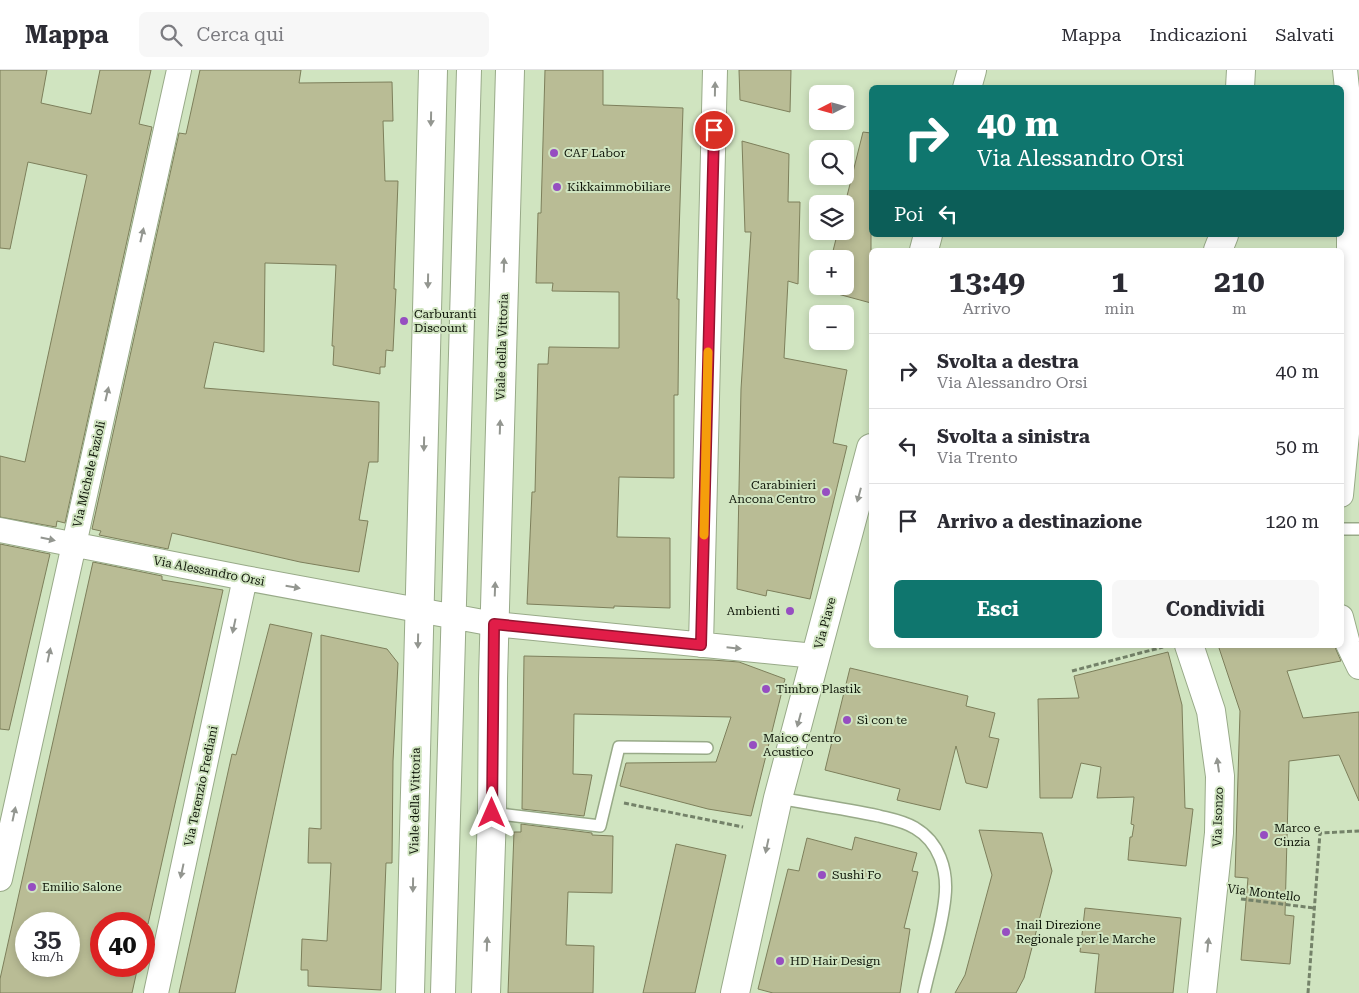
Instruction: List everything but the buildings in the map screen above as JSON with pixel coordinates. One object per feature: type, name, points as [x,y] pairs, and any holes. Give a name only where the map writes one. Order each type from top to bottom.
[{"type":"street","name":"Via Michele Fazioli","points":[[0,879],[179,70]]},
{"type":"street","name":"Viale della Vittoria","points":[[410,993],[433,70]]},
{"type":"street","points":[[443,993],[469,70]]},
{"type":"street","name":"Viale della Vittoria","points":[[486,993],[492,813],[494,624],[510,70]]},
{"type":"street","points":[[701,645],[715,70]]},
{"type":"street","points":[[968,85],[972,70]]},
{"type":"street","points":[[1240,85],[1241,70]]},
{"type":"street","points":[[1344,464],[1349,413],[1349,108],[1345,70]]},
{"type":"street","name":"Via Piave","points":[[735,993],[778,798],[869,456]]},
{"type":"street","name":"Via Alessandro Orsi","points":[[0,530],[419,610]]},
{"type":"street","name":"Via Terenzio Frediani","points":[[156,993],[245,578]]},
{"type":"street","points":[[419,610],[494,624],[816,656]]},
{"type":"street","points":[[1344,629],[1348,644],[1359,667]]},
{"type":"street","name":"Via Isonzo","points":[[1178,648],[1211,711],[1220,776],[1219,833],[1202,993]]},
{"type":"lane","points":[[1344,529],[1359,529]]},
{"type":"lane","points":[[492,813],[600,826],[619,747],[707,748]]},
{"type":"lane","points":[[778,798],[864,813],[901,822],[916,828],[929,840],[939,854],[945,872],[946,895],[924,993]]},
{"type":"path","points":[[1072,670],[1168,648]]},
{"type":"path","points":[[606,800],[770,832]]},
{"type":"path","name":"Via Montello","points":[[1308,993],[1320,833],[1359,831]]},
{"type":"path","name":"Via Montello","points":[[1213,896],[1314,908]]},
{"type":"slow traffic","points":[[704,535],[708,352]]},
{"type":"place","name":"CAF Labor","points":[[554,153]]},
{"type":"place","name":"Kikkaimmobiliare","points":[[557,187]]},
{"type":"place","name":"Carburanti Discount","points":[[404,321]]},
{"type":"place","name":"Carabinieri Ancona Centro","points":[[826,492]]},
{"type":"place","name":"Ambienti","points":[[790,611]]},
{"type":"place","name":"Timbro Plastik","points":[[766,689]]},
{"type":"place","name":"Sì con te","points":[[847,720]]},
{"type":"place","name":"Maico Centro Acustico","points":[[753,745]]},
{"type":"place","name":"Marco e Cinzia","points":[[1264,835]]},
{"type":"place","name":"Sushi Fo","points":[[822,875]]},
{"type":"place","name":"Emilio Salone","points":[[32,887]]},
{"type":"place","name":"Inail Direzione Regionale per le Marche","points":[[1006,932]]},
{"type":"place","name":"HD Hair Design","points":[[780,961]]},
{"type":"route","points":[[492,813],[494,624],[701,645],[714,130]]}]
